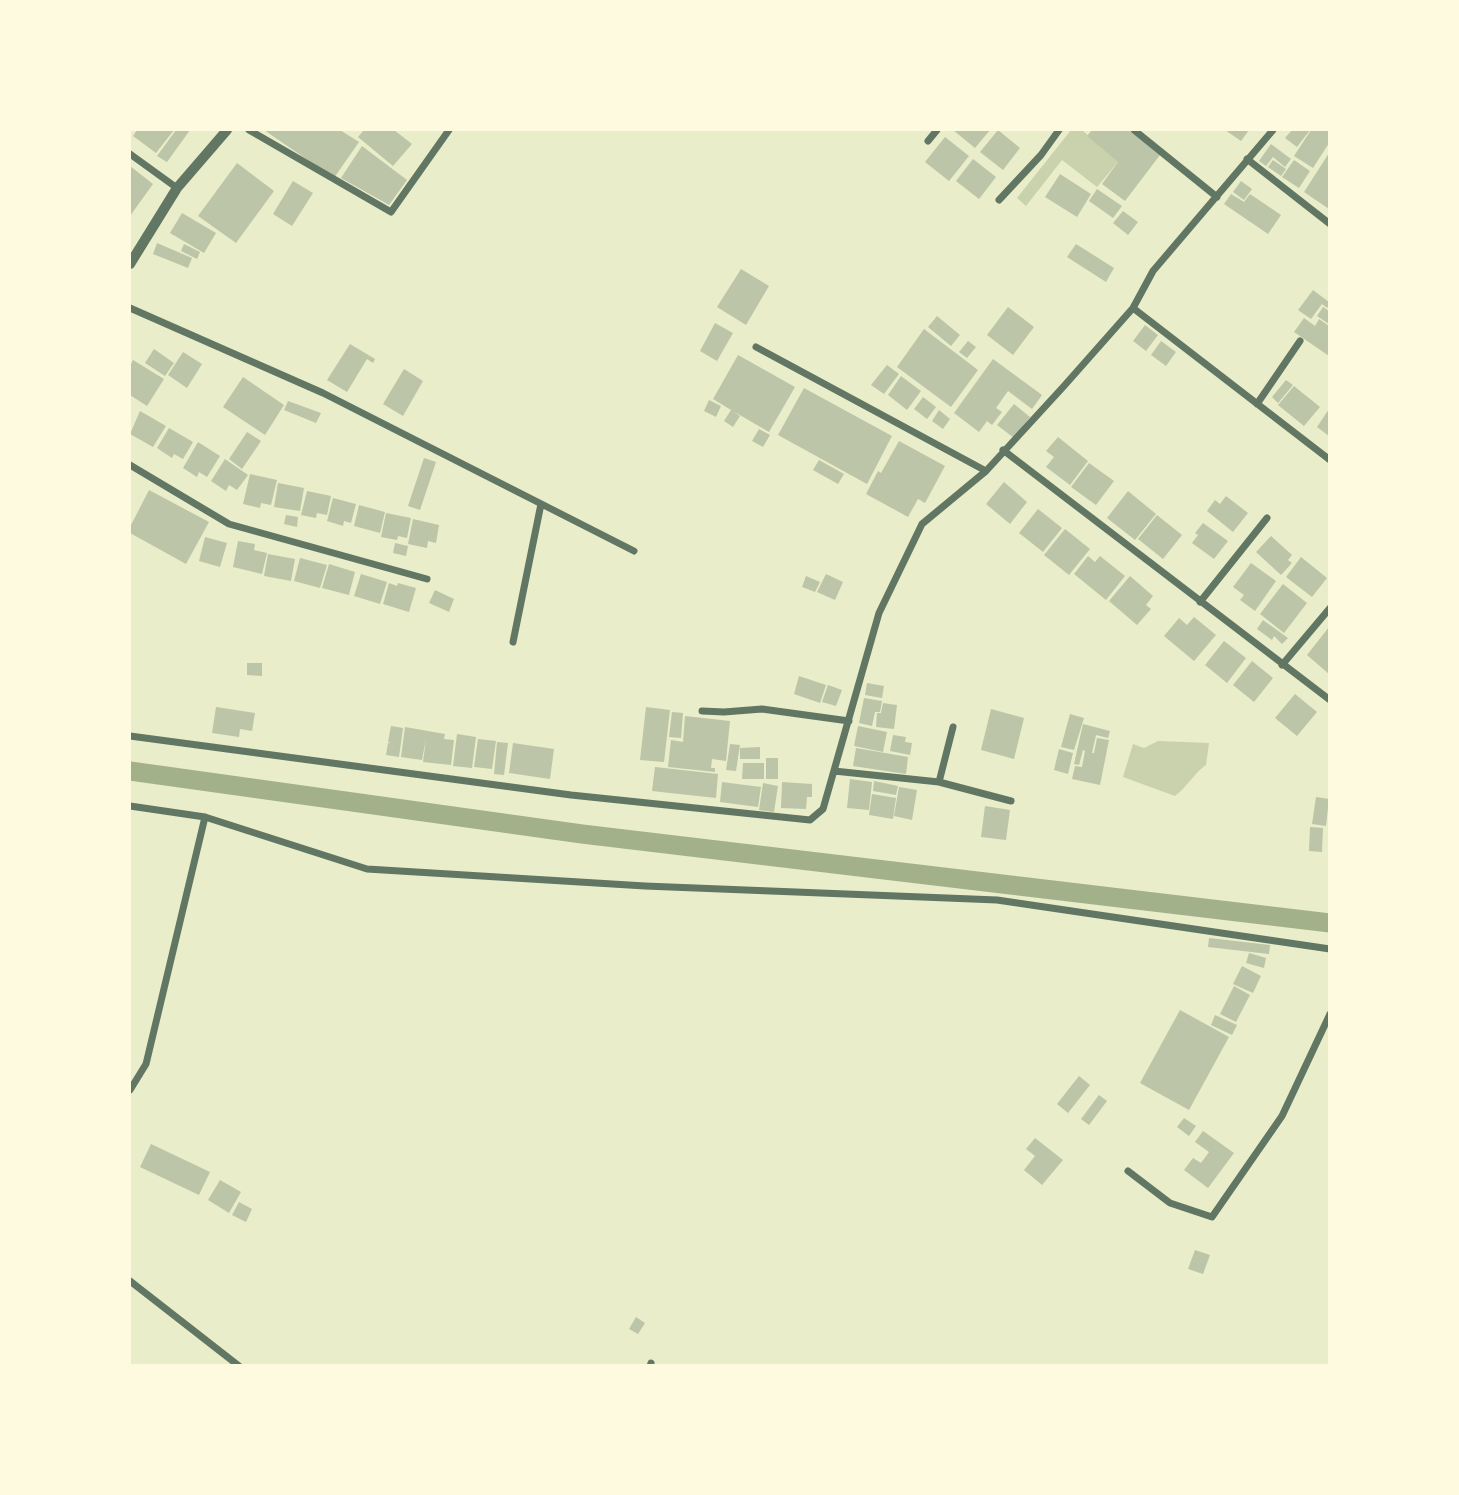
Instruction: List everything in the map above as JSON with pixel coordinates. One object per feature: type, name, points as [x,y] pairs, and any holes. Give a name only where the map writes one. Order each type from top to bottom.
[{"type":"street","points":[[130,264],[177,188],[227,130]]},
{"type":"street","points":[[249,130],[391,212],[449,130]]},
{"type":"street","points":[[928,141],[937,130]]},
{"type":"street","points":[[999,200],[1041,155],[1059,130]]},
{"type":"street","points":[[1134,130],[1217,197]]},
{"type":"street","points":[[130,736],[571,795],[810,820],[823,809],[880,613],[922,524],[986,471],[1064,386],[1133,308],[1153,271],[1273,130]]},
{"type":"street","points":[[130,154],[177,188]]},
{"type":"street","points":[[1247,159],[1329,224]]},
{"type":"street","points":[[130,308],[323,393],[634,551]]},
{"type":"street","points":[[1133,308],[1329,460]]},
{"type":"street","points":[[1257,404],[1300,341]]},
{"type":"street","points":[[756,347],[986,471]]},
{"type":"street","points":[[1003,450],[1329,700]]},
{"type":"street","points":[[130,465],[229,524],[427,579]]},
{"type":"street","points":[[513,642],[541,504]]},
{"type":"street","points":[[1200,602],[1267,518]]},
{"type":"street","points":[[1282,665],[1329,608]]},
{"type":"street","points":[[702,711],[762,709],[849,721]]},
{"type":"street","points":[[940,782],[953,727]]},
{"type":"street","points":[[834,771],[940,782],[1010,801]]},
{"type":"street","points":[[130,806],[205,817],[367,869],[645,886],[997,900],[1329,949]]},
{"type":"street","points":[[130,1090],[146,1064],[205,817]]},
{"type":"street","points":[[1128,1171],[1170,1203],[1212,1217],[1282,1116],[1329,1014]]},
{"type":"street","points":[[130,1281],[239,1366]]},
{"type":"green space","points":[[1071,130],[1082,130],[1118,162],[1097,187],[1062,160],[1026,206],[1017,198]]},
{"type":"green space","points":[[1158,741],[1209,743],[1206,765],[1175,796],[1123,777],[1133,744],[1144,748]]},
{"type":"building","points":[[137,130],[174,130],[156,153],[133,136]]},
{"type":"building","points":[[176,130],[190,130],[167,162],[157,156]]},
{"type":"building","points":[[264,130],[340,130],[359,142],[334,178]]},
{"type":"building","points":[[364,130],[394,130],[412,144],[393,166],[358,137]]},
{"type":"building","points":[[953,130],[990,130],[975,148]]},
{"type":"building","points":[[998,130],[1020,148],[1003,170],[980,152]]},
{"type":"building","points":[[1092,130],[1128,130],[1160,155],[1125,201],[1102,184],[1118,162],[1087,136]]},
{"type":"building","points":[[1225,130],[1249,130],[1241,141]]},
{"type":"building","points":[[1292,130],[1310,130],[1297,147],[1285,138]]},
{"type":"building","points":[[1311,130],[1329,130],[1329,143],[1313,168],[1294,156]]},
{"type":"building","points":[[945,137],[969,156],[949,181],[925,162]]},
{"type":"building","points":[[1271,144],[1291,159],[1285,167],[1273,157],[1266,166],[1259,161]]},
{"type":"building","points":[[362,146],[407,180],[389,205],[341,178]]},
{"type":"building","points":[[1329,153],[1329,209],[1304,192]]},
{"type":"building","points":[[973,159],[996,177],[979,199],[956,181]]},
{"type":"building","points":[[1273,160],[1286,169],[1281,176],[1268,167]]},
{"type":"building","points":[[1294,160],[1310,171],[1299,188],[1282,177]]},
{"type":"building","points":[[237,163],[274,191],[236,243],[198,216]]},
{"type":"building","points":[[130,166],[153,184],[130,216]]},
{"type":"building","points":[[1060,174],[1091,194],[1077,217],[1045,197]]},
{"type":"building","points":[[293,181],[313,193],[292,226],[273,214]]},
{"type":"building","points":[[1241,181],[1252,189],[1244,200],[1233,192]]},
{"type":"building","points":[[1097,189],[1122,206],[1113,218],[1089,201]]},
{"type":"building","points":[[1231,194],[1244,202],[1250,194],[1281,215],[1268,234],[1224,204]]},
{"type":"building","points":[[1123,211],[1138,222],[1128,235],[1113,223]]},
{"type":"building","points":[[182,213],[216,233],[204,253],[170,233]]},
{"type":"building","points":[[157,243],[192,258],[188,268],[153,254]]},
{"type":"building","points":[[184,244],[200,252],[197,259],[181,251]]},
{"type":"building","points":[[1076,244],[1114,268],[1106,282],[1067,257]]},
{"type":"building","points":[[741,269],[769,286],[746,325],[717,307]]},
{"type":"building","points":[[1313,290],[1329,302],[1329,305],[1327,308],[1322,304],[1311,319],[1298,310]]},
{"type":"building","points":[[1008,307],[1034,327],[1013,355],[987,335]]},
{"type":"building","points":[[1323,307],[1329,311],[1329,324],[1317,316]]},
{"type":"building","points":[[937,316],[960,335],[951,346],[928,327]]},
{"type":"building","points":[[1304,318],[1315,326],[1319,319],[1329,326],[1329,356],[1294,332]]},
{"type":"building","points":[[715,323],[733,333],[717,361],[700,351]]},
{"type":"building","points":[[1145,325],[1158,335],[1146,351],[1133,341]]},
{"type":"building","points":[[924,329],[978,370],[951,407],[897,367]]},
{"type":"building","points":[[968,341],[976,347],[967,358],[959,352]]},
{"type":"building","points":[[1161,341],[1176,352],[1166,366],[1151,355]]},
{"type":"building","points":[[350,344],[375,359],[373,363],[367,359],[347,392],[327,380]]},
{"type":"building","points":[[154,349],[174,363],[165,376],[145,363]]},
{"type":"building","points":[[183,352],[202,364],[187,388],[168,375]]},
{"type":"building","points":[[738,355],[795,387],[769,432],[733,411],[740,416],[733,427],[724,421],[731,410],[713,399]]},
{"type":"building","points":[[993,359],[1042,395],[1032,409],[1008,391],[996,408],[1002,412],[992,425],[987,421],[979,432],[954,413]]},
{"type":"building","points":[[133,360],[164,379],[147,406],[130,395],[130,366]]},
{"type":"building","points":[[887,365],[899,374],[884,394],[871,385]]},
{"type":"building","points":[[404,369],[423,381],[403,416],[383,404]]},
{"type":"building","points":[[901,376],[921,391],[907,410],[888,395]]},
{"type":"building","points":[[243,377],[284,405],[265,435],[223,407]]},
{"type":"building","points":[[1286,380],[1293,385],[1278,403],[1272,397]]},
{"type":"building","points":[[1294,386],[1320,407],[1304,426],[1278,405]]},
{"type":"building","points":[[804,388],[892,436],[867,484],[778,435]]},
{"type":"building","points":[[923,397],[936,407],[927,419],[914,409]]},
{"type":"building","points":[[709,400],[721,406],[716,417],[704,411]]},
{"type":"building","points":[[288,401],[321,413],[316,423],[284,410]]},
{"type":"building","points":[[1014,404],[1030,417],[1014,438],[997,425]]},
{"type":"building","points":[[1329,409],[1329,436],[1317,427]]},
{"type":"building","points":[[939,410],[950,419],[943,429],[932,421]]},
{"type":"building","points":[[140,411],[166,426],[153,447],[130,434]]},
{"type":"building","points":[[169,428],[193,442],[183,459],[174,454],[172,458],[157,448]]},
{"type":"building","points":[[759,429],[770,435],[763,447],[752,441]]},
{"type":"building","points":[[247,432],[261,441],[242,469],[229,459]]},
{"type":"building","points":[[1058,437],[1088,461],[1070,485],[1046,467],[1054,457],[1046,451]]},
{"type":"building","points":[[899,441],[945,466],[925,503],[918,499],[908,517],[866,494]]},
{"type":"building","points":[[198,442],[220,456],[207,477],[199,472],[197,477],[183,468]]},
{"type":"building","points":[[424,458],[436,462],[420,510],[408,506]]},
{"type":"building","points":[[225,459],[248,475],[237,490],[229,485],[226,491],[211,481]]},
{"type":"building","points":[[819,460],[844,474],[838,484],[813,470]]},
{"type":"building","points":[[1089,463],[1114,481],[1096,505],[1071,487]]},
{"type":"building","points":[[250,474],[277,480],[271,505],[261,503],[260,508],[243,504]]},
{"type":"building","points":[[1004,482],[1027,502],[1010,524],[986,504]]},
{"type":"building","points":[[278,483],[304,488],[300,511],[274,507]]},
{"type":"building","points":[[149,490],[209,522],[186,564],[130,533],[130,527]]},
{"type":"building","points":[[307,491],[331,496],[327,515],[317,513],[316,518],[301,515]]},
{"type":"building","points":[[1128,491],[1156,514],[1135,540],[1107,518]]},
{"type":"building","points":[[1226,496],[1248,513],[1233,532],[1207,511],[1215,500],[1220,504]]},
{"type":"building","points":[[333,498],[356,504],[351,523],[344,521],[343,526],[327,521]]},
{"type":"building","points":[[359,505],[385,512],[380,533],[354,526]]},
{"type":"building","points":[[1038,509],[1062,528],[1043,552],[1019,533]]},
{"type":"building","points":[[386,513],[411,518],[407,538],[398,536],[397,540],[381,537]]},
{"type":"building","points":[[286,515],[298,517],[297,527],[284,524]]},
{"type":"building","points":[[1157,515],[1182,535],[1163,559],[1138,539]]},
{"type":"building","points":[[413,519],[439,525],[436,543],[428,541],[427,548],[408,544]]},
{"type":"building","points":[[1203,523],[1228,541],[1214,559],[1192,543],[1198,535],[1195,533]]},
{"type":"building","points":[[1065,529],[1090,549],[1069,575],[1044,555]]},
{"type":"building","points":[[1271,536],[1292,555],[1288,560],[1292,563],[1281,575],[1256,552]]},
{"type":"building","points":[[205,537],[227,543],[220,567],[199,561]]},
{"type":"building","points":[[238,541],[255,544],[254,550],[267,553],[262,574],[233,567]]},
{"type":"building","points":[[395,543],[408,546],[406,556],[393,553]]},
{"type":"building","points":[[268,554],[295,559],[291,581],[264,576]]},
{"type":"building","points":[[1088,556],[1095,562],[1100,556],[1125,576],[1106,600],[1074,574]]},
{"type":"building","points":[[1301,557],[1327,578],[1312,597],[1286,577]]},
{"type":"building","points":[[300,558],[327,565],[320,588],[294,581]]},
{"type":"building","points":[[1251,563],[1276,581],[1255,611],[1240,600],[1244,595],[1233,587]]},
{"type":"building","points":[[329,564],[355,572],[349,595],[322,588]]},
{"type":"building","points":[[361,574],[387,582],[380,604],[354,596]]},
{"type":"building","points":[[826,574],[843,582],[835,600],[817,592]]},
{"type":"building","points":[[806,576],[820,582],[815,592],[802,587]]},
{"type":"building","points":[[1130,576],[1153,596],[1146,605],[1151,609],[1137,625],[1109,601]]},
{"type":"building","points":[[389,583],[416,588],[409,612],[383,604]]},
{"type":"building","points":[[1283,584],[1307,603],[1284,633],[1260,614]]},
{"type":"building","points":[[435,590],[454,599],[449,612],[429,603]]},
{"type":"building","points":[[1194,617],[1216,635],[1194,661],[1164,636],[1179,618],[1187,625]]},
{"type":"building","points":[[1263,620],[1288,638],[1282,644],[1274,636],[1272,640],[1257,629]]},
{"type":"building","points":[[1329,627],[1329,674],[1307,655]]},
{"type":"building","points":[[1224,641],[1246,658],[1227,683],[1205,665]]},
{"type":"building","points":[[1252,661],[1273,678],[1254,702],[1233,685]]},
{"type":"building","points":[[247,663],[262,663],[262,676],[247,675]]},
{"type":"building","points":[[799,676],[826,685],[820,703],[794,694]]},
{"type":"building","points":[[867,683],[884,686],[882,698],[865,695]]},
{"type":"building","points":[[828,685],[842,690],[836,706],[822,702]]},
{"type":"building","points":[[1295,694],[1317,712],[1297,736],[1275,718]]},
{"type":"building","points":[[864,698],[882,701],[880,712],[875,712],[872,726],[859,723]]},
{"type":"building","points":[[883,703],[897,705],[894,729],[876,727],[877,713],[881,713]]},
{"type":"building","points":[[216,707],[255,713],[252,731],[240,729],[239,737],[212,733]]},
{"type":"building","points":[[646,707],[670,710],[664,762],[640,760]]},
{"type":"building","points":[[991,709],[1024,718],[1014,759],[981,750]]},
{"type":"building","points":[[672,712],[683,713],[681,738],[669,737]]},
{"type":"building","points":[[1070,714],[1084,718],[1074,750],[1061,747]]},
{"type":"building","points":[[685,716],[730,721],[726,761],[712,759],[711,768],[715,768],[715,772],[668,767],[671,740],[683,742]]},
{"type":"building","points":[[1083,724],[1110,731],[1108,738],[1096,735],[1092,753],[1097,738],[1109,740],[1100,785],[1072,779],[1075,766],[1082,767],[1083,750],[1079,765],[1074,764]]},
{"type":"building","points":[[391,726],[403,728],[399,757],[386,755],[388,743],[391,743],[388,742]]},
{"type":"building","points":[[858,726],[887,732],[883,752],[854,746]]},
{"type":"building","points":[[405,727],[445,734],[444,739],[454,740],[451,765],[423,762],[426,739],[422,760],[401,757]]},
{"type":"building","points":[[457,734],[476,737],[472,768],[453,766]]},
{"type":"building","points":[[893,735],[906,737],[905,742],[912,743],[910,755],[890,751]]},
{"type":"building","points":[[478,739],[496,741],[492,769],[474,767]]},
{"type":"building","points":[[497,742],[508,743],[504,775],[494,774]]},
{"type":"building","points":[[513,743],[554,749],[550,779],[509,773]]},
{"type":"building","points":[[730,744],[740,745],[736,771],[726,770]]},
{"type":"building","points":[[760,747],[760,759],[740,759],[740,748]]},
{"type":"building","points":[[856,748],[908,757],[906,774],[853,766]]},
{"type":"building","points":[[1059,749],[1073,753],[1068,774],[1054,770]]},
{"type":"building","points":[[766,758],[778,758],[778,779],[766,779]]},
{"type":"building","points":[[743,763],[764,763],[764,779],[742,779]]},
{"type":"building","points":[[655,767],[718,774],[716,798],[652,791]]},
{"type":"building","points":[[850,779],[872,782],[869,810],[847,808]]},
{"type":"building","points":[[874,781],[898,786],[896,795],[873,791]]},
{"type":"building","points":[[722,782],[761,787],[758,807],[720,802]]},
{"type":"building","points":[[782,782],[812,784],[812,797],[807,797],[806,809],[781,808]]},
{"type":"building","points":[[763,783],[778,786],[774,812],[759,810]]},
{"type":"building","points":[[899,787],[917,790],[912,820],[894,816]]},
{"type":"building","points":[[872,794],[896,798],[893,819],[869,815]]},
{"type":"building","points":[[1316,797],[1329,799],[1326,826],[1312,824]]},
{"type":"building","points":[[985,806],[1010,810],[1006,840],[981,837]]},
{"type":"building","points":[[1310,827],[1323,828],[1322,852],[1309,851]]},
{"type":"building","points":[[1209,938],[1270,945],[1269,954],[1208,947]]},
{"type":"building","points":[[1249,953],[1266,958],[1264,968],[1246,963]]},
{"type":"building","points":[[1242,966],[1261,976],[1253,993],[1233,984]]},
{"type":"building","points":[[1234,986],[1250,995],[1236,1022],[1220,1014]]},
{"type":"building","points":[[1180,1010],[1229,1037],[1189,1110],[1140,1083]]},
{"type":"building","points":[[1215,1015],[1237,1025],[1232,1035],[1211,1025]]},
{"type":"building","points":[[1079,1076],[1090,1085],[1068,1113],[1057,1104]]},
{"type":"building","points":[[1099,1095],[1107,1101],[1089,1125],[1081,1119]]},
{"type":"building","points":[[1184,1118],[1196,1126],[1189,1136],[1177,1127]]},
{"type":"building","points":[[1203,1131],[1234,1153],[1208,1188],[1184,1170],[1193,1158],[1201,1163],[1209,1152],[1195,1142]]},
{"type":"building","points":[[1035,1138],[1063,1160],[1042,1185],[1024,1170],[1035,1156],[1026,1149]]},
{"type":"building","points":[[151,1144],[210,1172],[199,1195],[140,1167]]},
{"type":"building","points":[[220,1180],[241,1192],[229,1213],[208,1200]]},
{"type":"building","points":[[239,1202],[252,1209],[246,1222],[232,1215]]},
{"type":"building","points":[[1195,1250],[1210,1255],[1203,1274],[1188,1269]]},
{"type":"building","points":[[636,1317],[645,1323],[638,1334],[629,1329]]},
{"type":"waterway","points":[[130,771],[582,834],[1330,923]]}]
